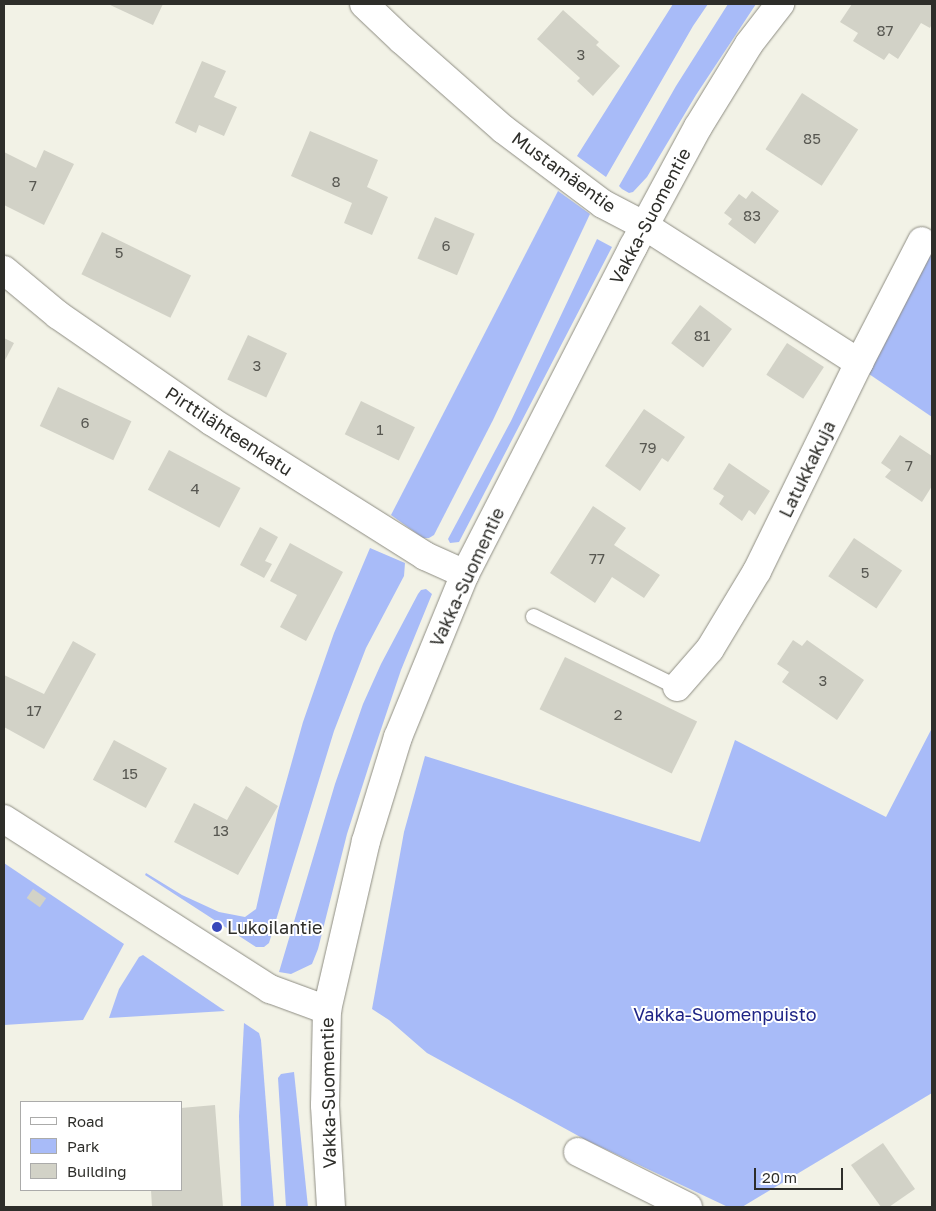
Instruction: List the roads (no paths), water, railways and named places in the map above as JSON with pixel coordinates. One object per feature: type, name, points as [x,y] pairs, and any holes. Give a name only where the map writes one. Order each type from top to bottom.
[{"type":"street","name":"Mustamäentie","points":[[364,4],[503,129],[603,204],[644,226],[859,363]]},
{"type":"street","name":"Vakka-Suomentie","points":[[331,1207],[324,1073],[327,1010],[366,841],[398,736],[464,574],[644,226],[698,126],[749,44],[780,4]]},
{"type":"street","name":"Latukkakuja","points":[[677,686],[710,649],[757,570],[859,363],[922,241]]},
{"type":"street","name":"Pirttilähteenkatu","points":[[4,270],[58,315],[211,422],[425,556],[464,574]]},
{"type":"street","points":[[4,819],[270,989],[327,1010]]},
{"type":"street","points":[[578,1152],[688,1207]]},
{"type":"lane","points":[[533,616],[677,686]]},
{"type":"place","name":"Lukoilantie","points":[[217,927]]},
{"type":"park label","name":"Vakka-Suomenpuisto","points":[[725,1014]]}]
